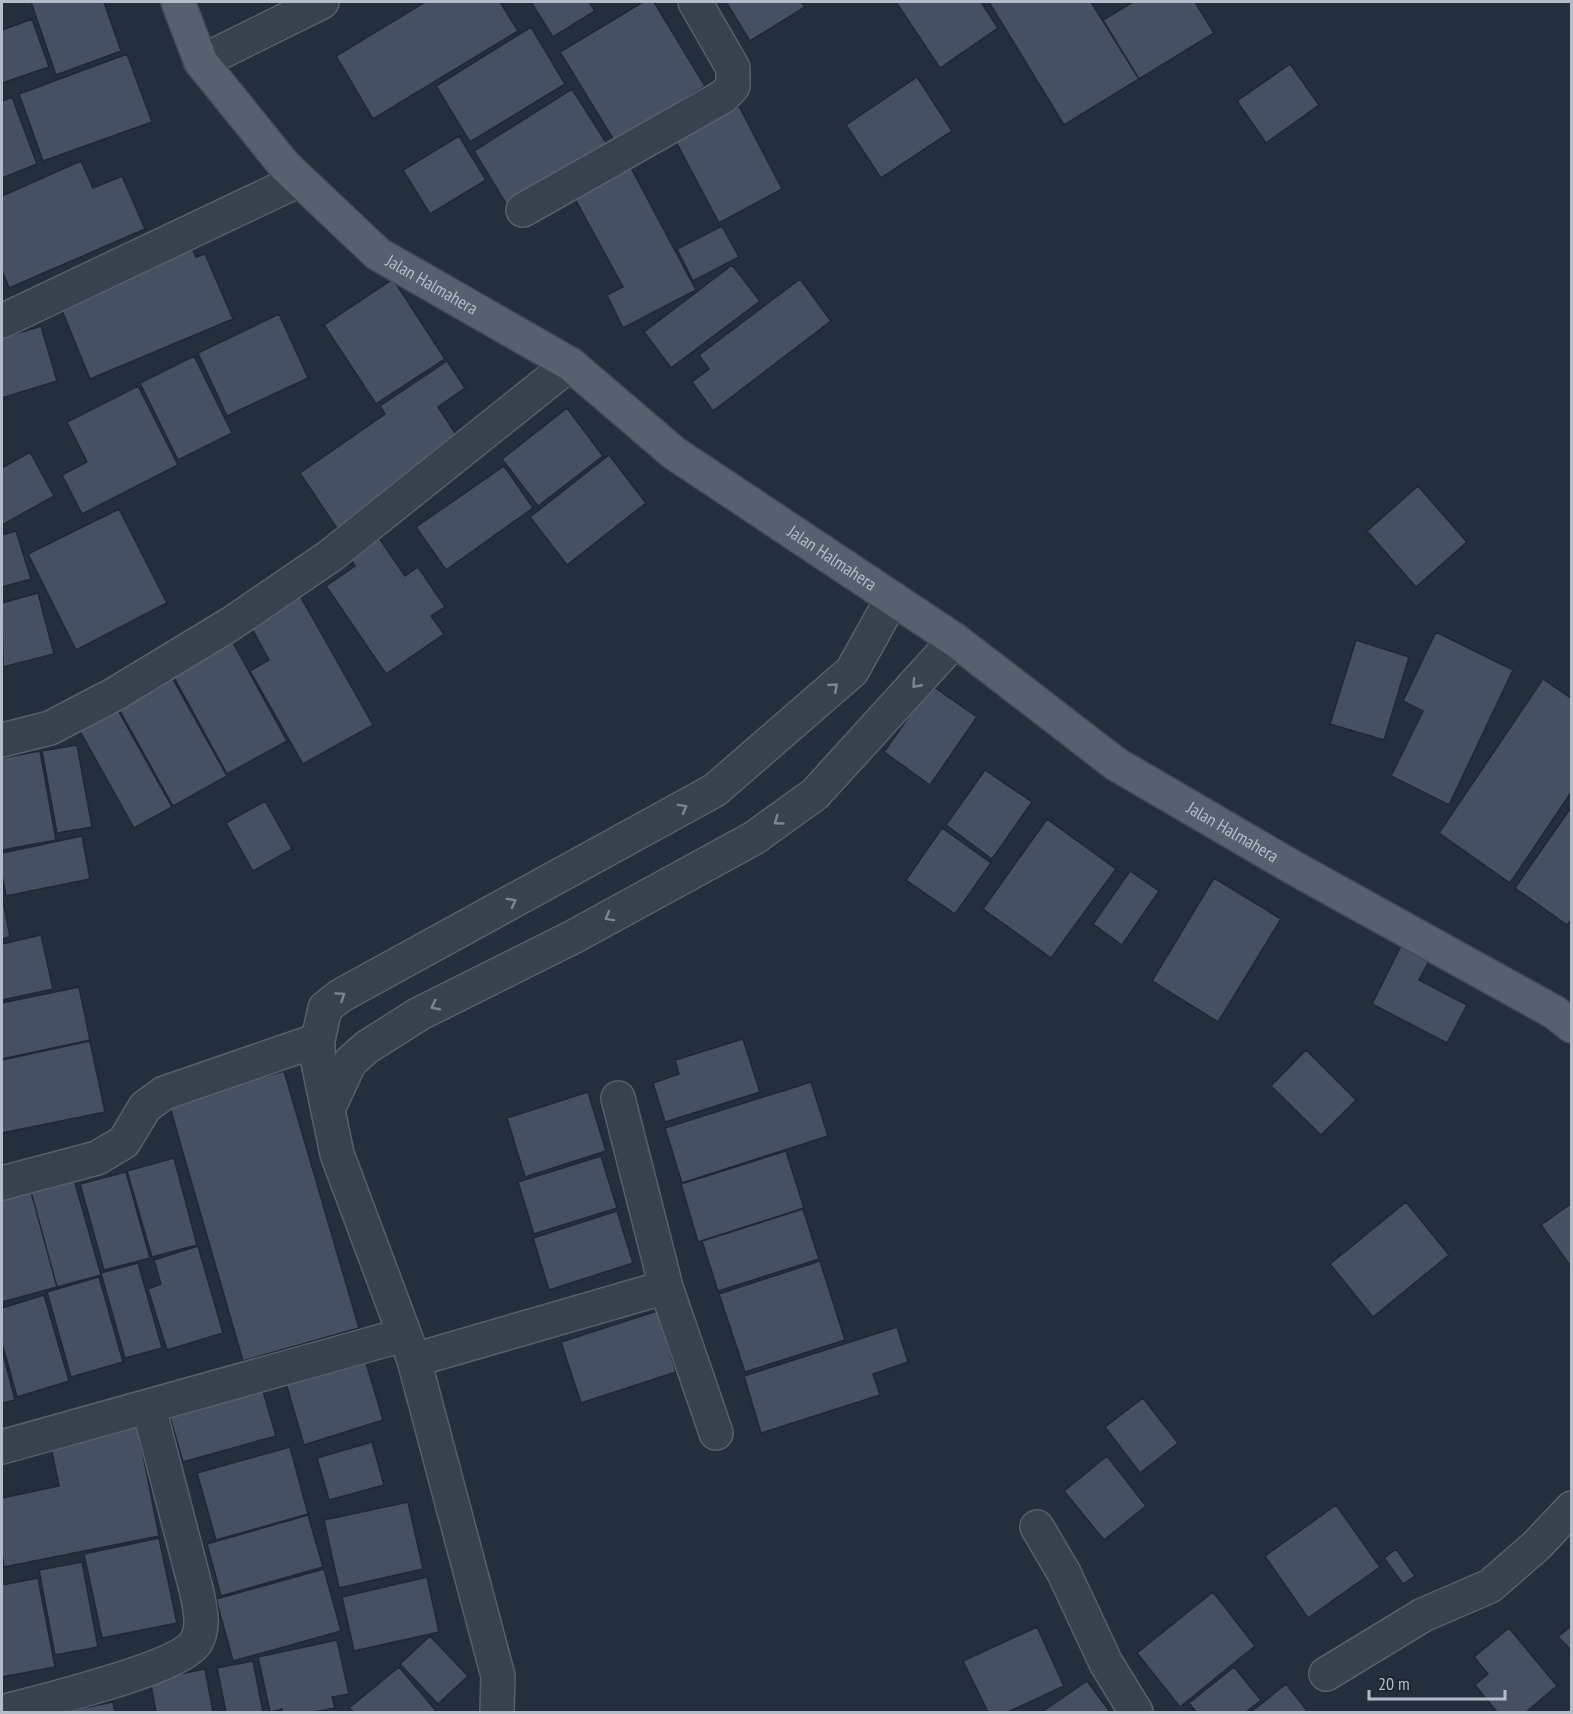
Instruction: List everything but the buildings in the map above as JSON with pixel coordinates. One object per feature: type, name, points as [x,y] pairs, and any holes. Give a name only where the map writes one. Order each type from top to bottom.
[{"type":"main road","name":"Jalan Halmahera","points":[[178,2],[201,62],[285,166],[378,254],[570,364],[674,453],[955,640],[1116,764],[1294,868],[1554,1012],[1572,1026]]},
{"type":"street","points":[[201,62],[322,2]]},
{"type":"street","points":[[524,210],[724,96],[733,86],[733,68],[695,2]]},
{"type":"street","points":[[2,321],[299,180]]},
{"type":"street","points":[[2,740],[50,728],[115,693],[232,623],[330,556],[570,364]]},
{"type":"street","points":[[497,1713],[498,1676],[408,1348],[337,1154],[318,1062],[318,1040],[325,1008],[340,996],[716,790],[852,671],[892,599]]},
{"type":"street","points":[[329,1107],[350,1062],[367,1047],[419,1014],[573,937],[754,838],[815,794],[955,640]]},
{"type":"street","points":[[2,1183],[97,1158],[124,1142],[145,1107],[164,1093],[318,1040]]},
{"type":"street","points":[[618,1098],[666,1287],[716,1433]]},
{"type":"street","points":[[2,1447],[149,1408],[666,1287]]},
{"type":"street","points":[[2,1712],[144,1670],[180,1657],[195,1643],[202,1624],[197,1593],[149,1408]]},
{"type":"street","points":[[1326,1674],[1423,1615],[1490,1586],[1536,1546],[1572,1508]]},
{"type":"street","points":[[1037,1527],[1064,1573],[1106,1663],[1136,1713]]}]
